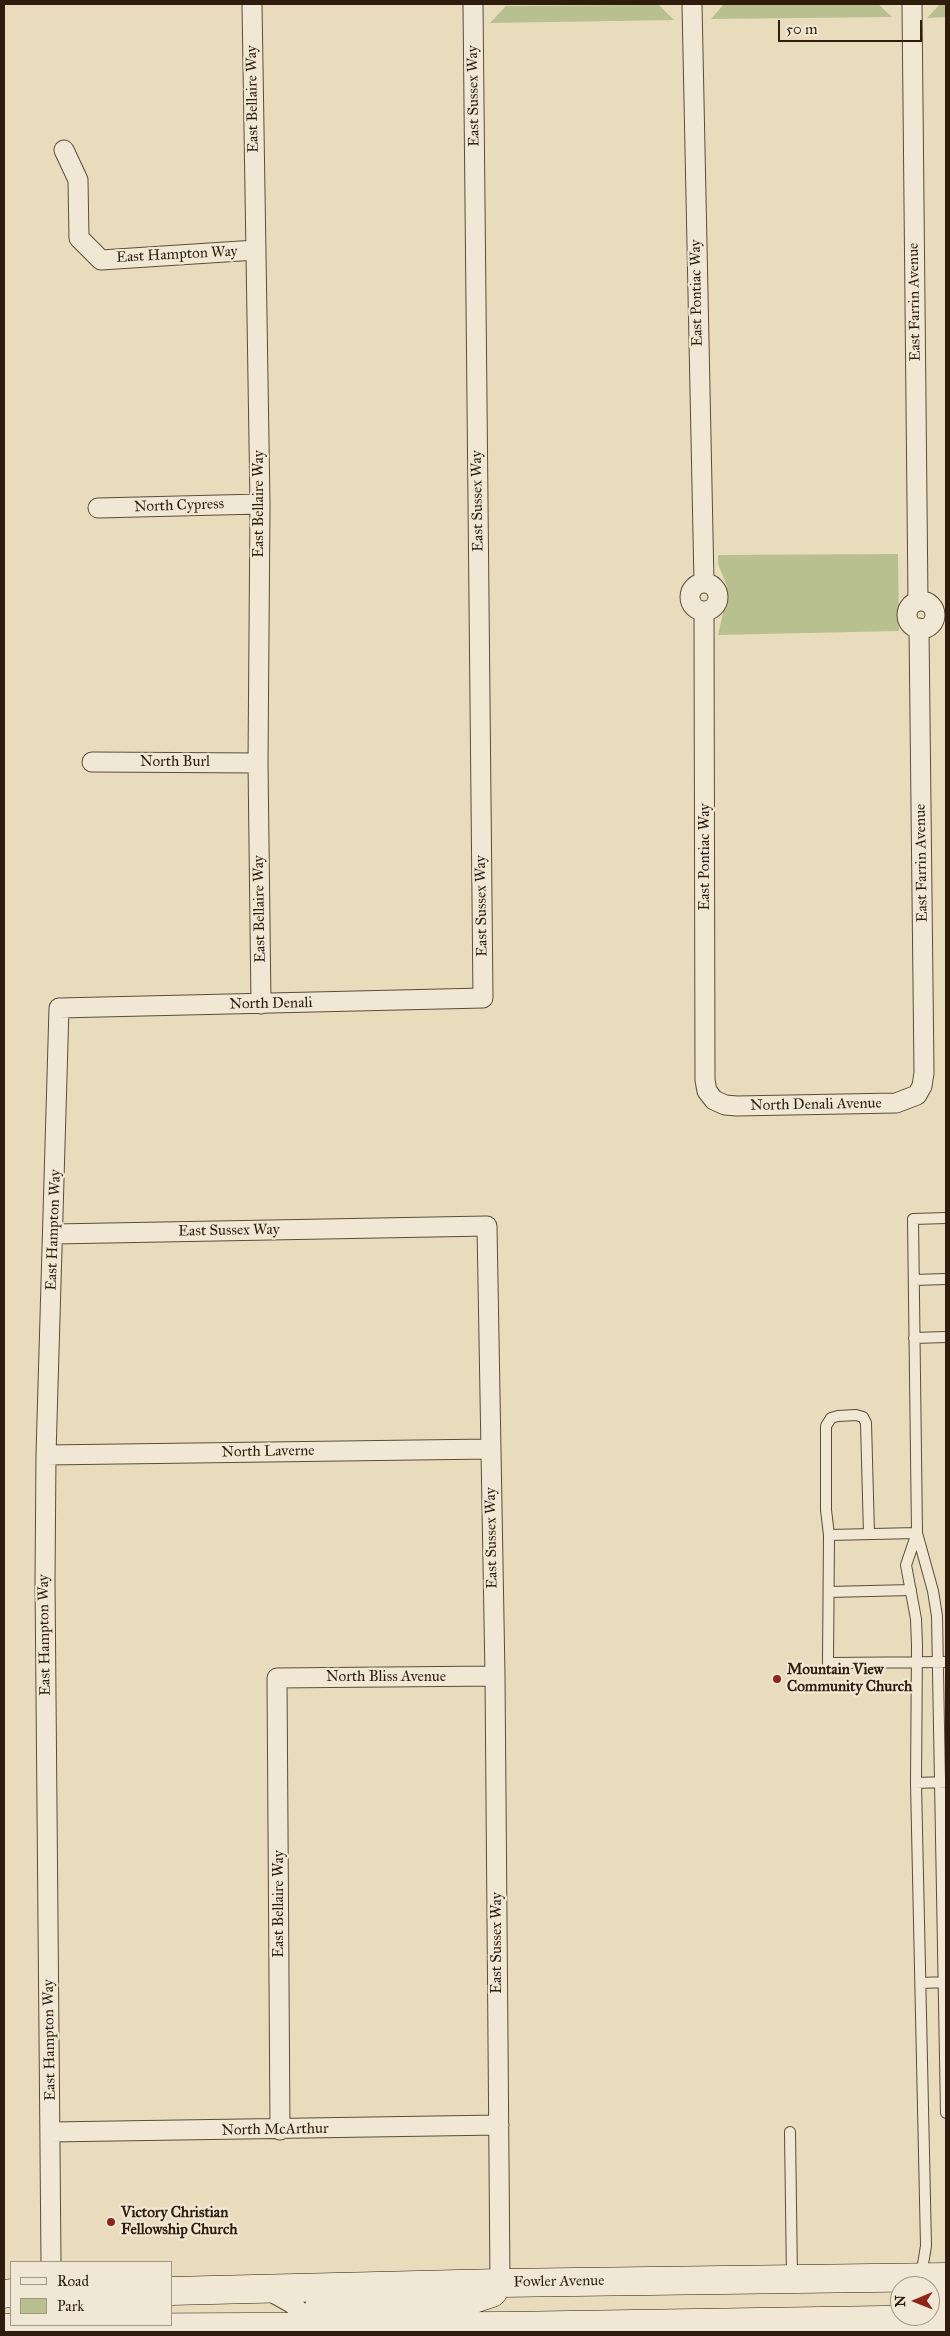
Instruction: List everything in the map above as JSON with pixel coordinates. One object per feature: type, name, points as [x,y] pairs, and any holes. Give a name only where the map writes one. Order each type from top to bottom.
[{"type":"main road","name":"Fowler Avenue","points":[[172,2291],[500,2283],[792,2280],[890,2284]]},
{"type":"main road","points":[[305,2330],[317,2312],[335,2305],[460,2304],[492,2293],[500,2283]]},
{"type":"main road","points":[[705,2321],[782,2305],[890,2303]]},
{"type":"main road","points":[[4,2328],[305,2330],[705,2321],[946,2319]]},
{"type":"street","name":"East Bellaire Way","points":[[252,4],[260,504],[258,763],[261,1004]]},
{"type":"street","name":"East Sussex Way","points":[[473,4],[483,998]]},
{"type":"street","name":"East Pontiac Way","points":[[692,4],[704,582],[712,585],[719,596],[713,608],[704,611],[705,1080],[707,1091],[714,1100]]},
{"type":"street","name":"East Farrin Avenue","points":[[912,4],[918,601]]},
{"type":"street","name":"East Hampton Way","points":[[64,150],[78,180],[79,238],[101,260],[256,250]]},
{"type":"street","name":"North Cypress","points":[[98,508],[260,504]]},
{"type":"street","points":[[918,601],[929,603],[941,614],[930,626],[919,628],[910,623],[907,615],[909,606],[918,601]]},
{"type":"street","name":"East Farrin Avenue","points":[[917,1095],[922,1086],[924,1072],[919,628]]},
{"type":"street","name":"North Burl","points":[[92,762],[258,763]]},
{"type":"street","name":"North Denali","points":[[59,1008],[483,998]]},
{"type":"street","name":"East Hampton Way","points":[[51,2261],[45,1581],[46,1455],[54,1234],[59,1008]]},
{"type":"street","name":"North Denali Avenue","points":[[714,1100],[725,1105],[737,1106],[896,1103],[917,1095]]},
{"type":"street","name":"East Sussex Way","points":[[54,1234],[487,1226],[495,1676],[500,2283]]},
{"type":"street","name":"North Laverne","points":[[46,1455],[490,1449]]},
{"type":"street","name":"North Bliss Avenue","points":[[277,1678],[495,1676]]},
{"type":"street","name":"East Bellaire Way","points":[[277,1678],[280,2130]]},
{"type":"street","name":"North McArthur","points":[[51,2132],[280,2130],[499,2125]]},
{"type":"street","points":[[266,2290],[292,2304],[301,2314],[305,2330]]},
{"type":"lane","points":[[946,1218],[913,1219],[916,1532],[933,1590],[938,1616],[942,1662],[946,2113]]},
{"type":"lane","points":[[914,1280],[946,1279]]},
{"type":"lane","points":[[914,1338],[946,1337]]},
{"type":"lane","points":[[869,1534],[866,1423],[862,1417],[856,1416],[831,1418],[826,1426],[826,1510],[829,1535],[828,1663],[942,1662]]},
{"type":"lane","points":[[829,1535],[916,1532]]},
{"type":"lane","points":[[916,1532],[906,1565],[916,1619],[916,1783],[926,2246],[931,2276]]},
{"type":"lane","points":[[829,1592],[911,1590]]},
{"type":"lane","points":[[916,1783],[943,1782]]},
{"type":"lane","points":[[921,1983],[945,1982]]},
{"type":"lane","points":[[790,2132],[792,2280]]},
{"type":"green space","points":[[724,4],[878,4],[892,17],[711,19]]},
{"type":"green space","points":[[940,4],[946,4],[946,17],[927,18]]},
{"type":"green space","points":[[659,5],[674,20],[490,23],[506,6]]},
{"type":"green space","points":[[898,554],[899,631],[718,635],[727,596],[727,586],[718,564],[718,555]]},
{"type":"place","name":"Mountain View Community Church","points":[[777,1679]]},
{"type":"place","name":"Victory Christian Fellowship Church","points":[[111,2222]]}]
